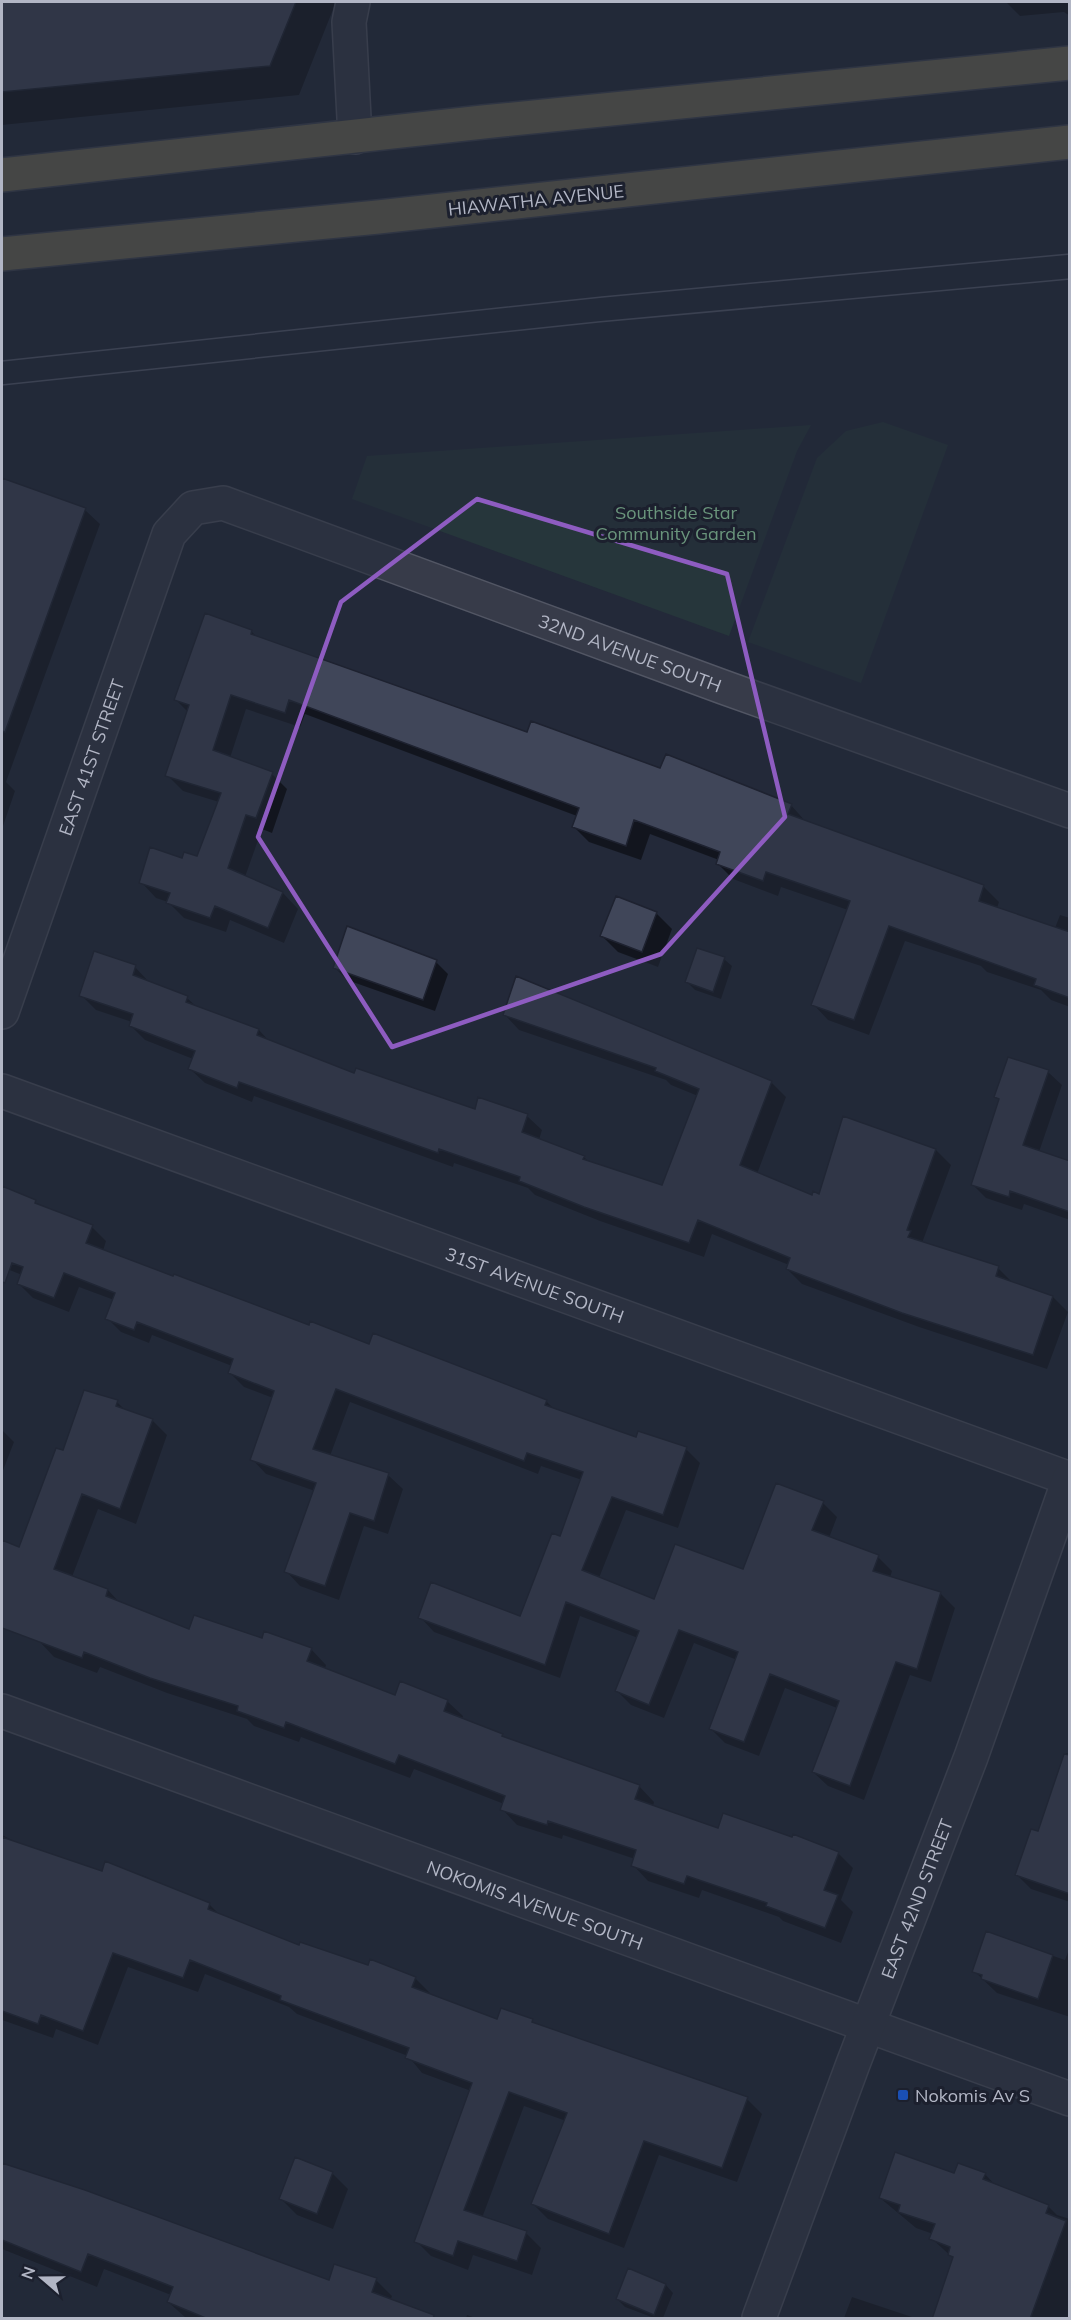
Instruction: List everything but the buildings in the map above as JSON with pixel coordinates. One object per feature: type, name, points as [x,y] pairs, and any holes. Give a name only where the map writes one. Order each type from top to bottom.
[{"type":"highway","points":[[2,175],[1070,63]]},
{"type":"highway","name":"HIAWATHA AVENUE","points":[[2,254],[378,217],[1070,142]]},
{"type":"street","points":[[353,2],[350,22],[355,137]]},
{"type":"street","name":"32ND AVENUE SOUTH","points":[[193,508],[223,503],[723,687],[1070,811]]},
{"type":"street","name":"EAST 41ST STREET","points":[[2,1012],[169,534],[193,508]]},
{"type":"street","name":"31ST AVENUE SOUTH","points":[[2,1091],[1069,1479]]},
{"type":"street","name":"EAST 42ND STREET","points":[[759,2319],[970,1757],[1069,1479]]},
{"type":"street","name":"NOKOMIS AVENUE SOUTH","points":[[2,1711],[1070,2099]]},
{"type":"highlighted area","points":[[477,499],[727,574],[785,817],[661,954],[392,1047],[258,837],[341,602]]},
{"type":"green space","name":"Southside Star Community Garden","points":[[883,422],[948,445],[861,683],[748,642],[817,458],[846,431]]},
{"type":"green space","name":"Southside Star Community Garden","points":[[811,425],[797,451],[729,636],[352,499],[367,456]]},
{"type":"tram line","points":[[2,361],[602,297],[1070,254]]},
{"type":"tram line","points":[[2,385],[598,322],[1070,279]]},
{"type":"place","name":"Nokomis Av S","points":[[903,2095]]}]
